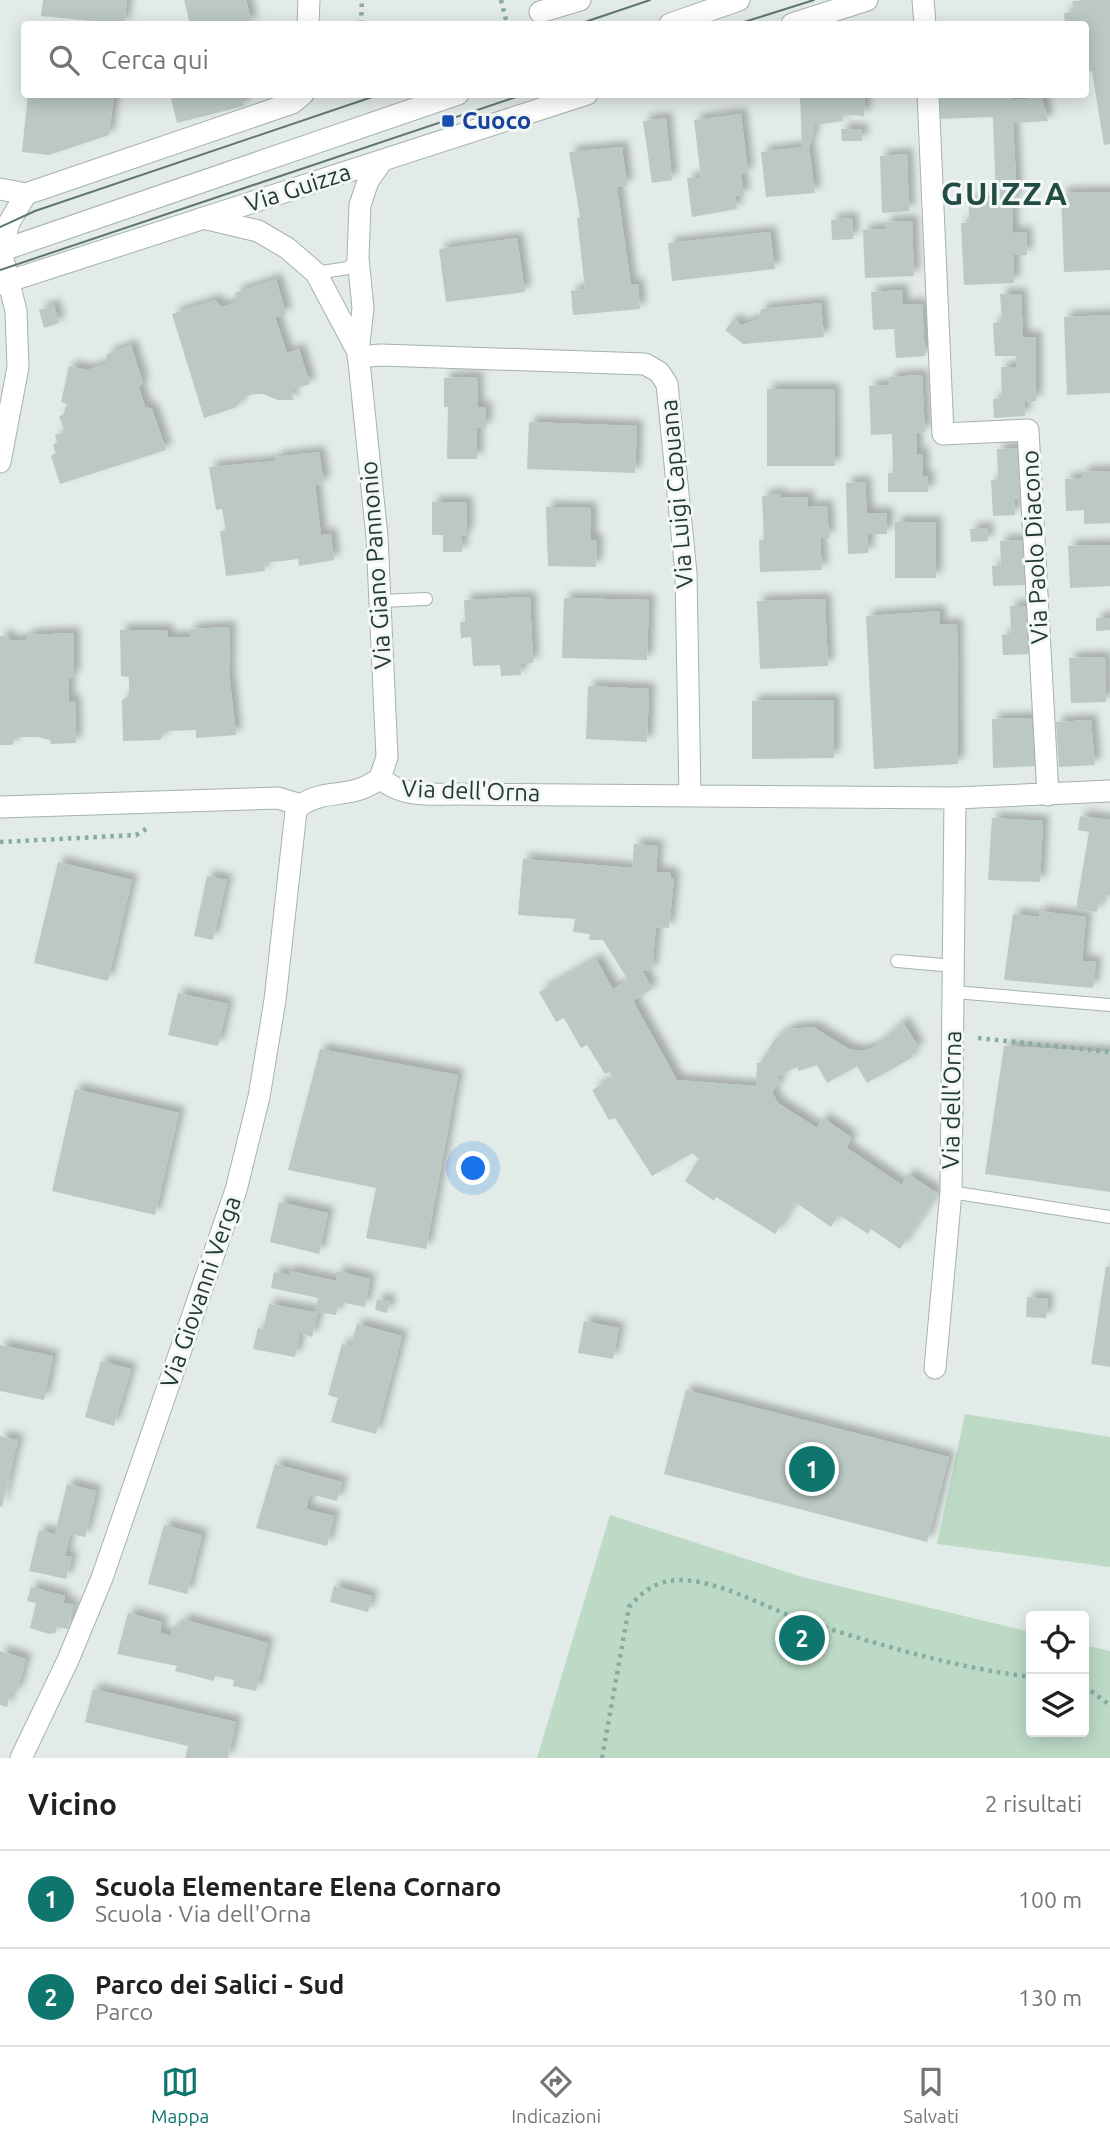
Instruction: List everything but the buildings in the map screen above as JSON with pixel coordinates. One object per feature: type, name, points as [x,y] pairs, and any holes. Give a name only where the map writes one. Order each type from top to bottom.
[{"type":"street","points":[[308,21],[309,0]]},
{"type":"street","points":[[538,6],[580,0]]},
{"type":"street","points":[[679,21],[739,0]]},
{"type":"street","points":[[788,21],[810,0]]},
{"type":"street","points":[[801,21],[867,0]]},
{"type":"street","points":[[923,0],[925,21]]},
{"type":"street","points":[[0,189],[26,194],[296,98]]},
{"type":"street","name":"Via Guizza","points":[[0,251],[446,98]]},
{"type":"street","name":"Via Guizza","points":[[5,282],[575,98]]},
{"type":"street","name":"Via Paolo Diacono","points":[[928,98],[943,434],[1028,430],[1048,795]]},
{"type":"street","name":"Via Giano Pannonio","points":[[380,778],[387,757],[381,601],[358,354],[363,308],[358,258],[360,205],[368,181],[382,161]]},
{"type":"street","points":[[0,462],[18,367],[17,323],[5,282],[0,251],[9,223],[26,194]]},
{"type":"street","name":"Via Giano Pannonio","points":[[203,218],[258,231],[287,248],[316,273],[358,354]]},
{"type":"street","name":"Via Luigi Capuana","points":[[358,354],[645,364],[659,372],[667,384],[686,573],[690,796]]},
{"type":"street","name":"Via dell'Orna","points":[[301,805],[314,796],[364,790],[380,778],[393,789],[409,793],[955,798],[1110,791]]},
{"type":"street","points":[[0,807],[278,798],[301,805]]},
{"type":"street","name":"Via dell'Orna","points":[[935,1368],[951,1192],[955,798]]},
{"type":"street","name":"Via Giovanni Verga","points":[[20,1758],[68,1660],[102,1578],[236,1190],[263,1073],[275,1000],[296,811],[301,805]]},
{"type":"lane","points":[[316,273],[348,268],[358,258]]},
{"type":"lane","points":[[381,601],[426,599]]},
{"type":"lane","points":[[898,961],[954,966]]},
{"type":"lane","points":[[954,992],[1110,1005]]},
{"type":"lane","name":"Via dell'Orna","points":[[951,1192],[1110,1217]]},
{"type":"path","points":[[361,21],[362,0]]},
{"type":"path","points":[[501,0],[506,21]]},
{"type":"path","points":[[970,1037],[1110,1052]]},
{"type":"path","points":[[602,1758],[629,1607],[643,1592],[659,1583],[698,1581],[797,1618],[938,1661],[1026,1676]]},
{"type":"path","points":[[1089,1690],[1110,1705]]},
{"type":"green space","points":[[965,1414],[1110,1437],[1110,1567],[937,1544]]},
{"type":"green space","points":[[610,1515],[802,1577],[1026,1631],[1026,1737],[1089,1737],[1089,1646],[1110,1651],[1110,1758],[537,1758]]},
{"type":"tram line","points":[[588,21],[650,0]]},
{"type":"tram line","points":[[748,21],[814,0]]},
{"type":"tram line","points":[[0,227],[35,211],[369,98]]},
{"type":"tram line","points":[[0,270],[513,98]]},
{"type":"place","name":"Cuoco","points":[[448,121]]},
{"type":"place","name":"Scuola Elementare Elena Cornaro","points":[[812,1469]]},
{"type":"place","name":"Parco dei Salici - Sud","points":[[802,1638]]},
{"type":"district","name":"GUIZZA","points":[[1005,194]]}]
